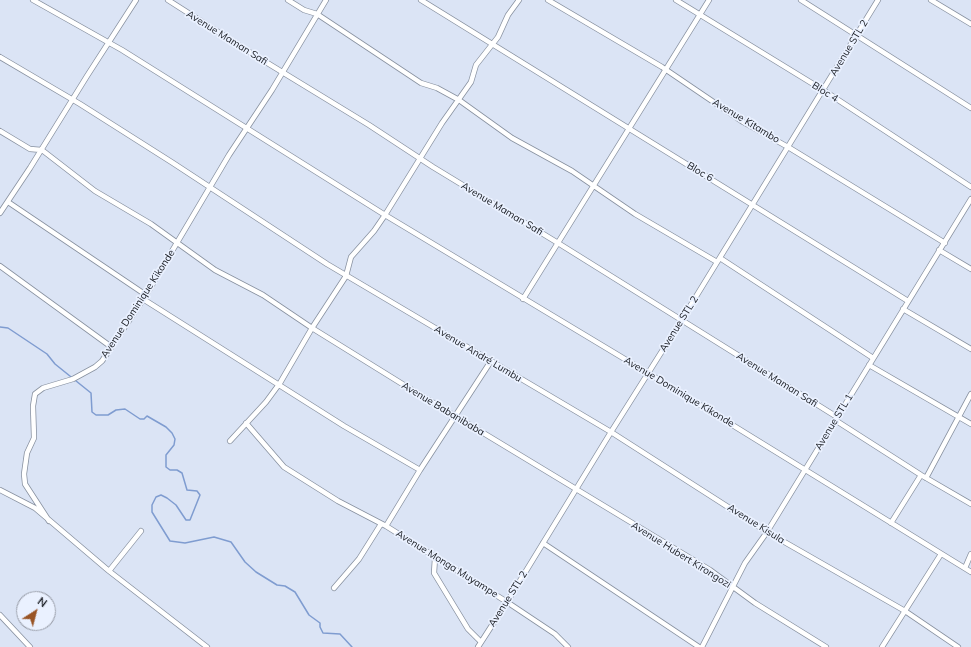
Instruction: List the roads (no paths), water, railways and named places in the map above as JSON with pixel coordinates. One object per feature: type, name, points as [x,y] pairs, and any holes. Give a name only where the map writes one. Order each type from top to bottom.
[{"type":"street","name":"Avenue Dominique Kikonde","points":[[33,0],[108,42],[385,215],[648,373],[971,572]]},
{"type":"street","points":[[0,213],[42,150],[108,42],[136,0]]},
{"type":"street","name":"Avenue Maman Safi","points":[[168,0],[682,321],[921,475],[971,504]]},
{"type":"street","points":[[288,0],[304,10],[317,14],[418,81],[425,85],[438,88],[459,100],[512,138],[572,170],[635,214],[718,260],[873,358]]},
{"type":"street","name":"Avenue Dominique Kikonde","points":[[49,521],[25,484],[24,474],[27,453],[34,438],[33,406],[35,394],[42,388],[73,379],[95,367],[102,361],[110,346],[144,297],[210,188],[283,73],[326,0]]},
{"type":"street","name":"Bloc 6","points":[[421,0],[908,301]]},
{"type":"street","points":[[230,441],[280,383],[312,328],[346,276],[351,257],[385,215],[420,158],[471,82],[476,65],[500,33],[508,15],[519,0]]},
{"type":"street","name":"Avenue Kitambo","points":[[548,0],[665,70],[743,122],[788,146],[944,242]]},
{"type":"street","name":"Bloc 4","points":[[676,0],[823,90],[971,187]]},
{"type":"street","points":[[523,299],[709,0]]},
{"type":"street","points":[[801,0],[971,108]]},
{"type":"street","name":"Avenue STL 2","points":[[479,645],[508,602],[610,432],[682,321],[878,0]]},
{"type":"street","points":[[931,0],[971,24]]},
{"type":"street","name":"Avenue André Lumbu","points":[[0,57],[73,100],[294,244],[346,276],[610,432]]},
{"type":"street","points":[[0,131],[30,149],[42,150]]},
{"type":"street","name":"Avenue Babanibaba","points":[[42,150],[95,191],[151,224],[215,270],[263,295],[312,328],[576,489]]},
{"type":"street","name":"Avenue STL 1","points":[[702,647],[732,586],[758,543],[768,532],[971,199]]},
{"type":"street","points":[[8,202],[144,297],[229,354],[280,383],[344,426],[420,470]]},
{"type":"street","points":[[940,250],[971,269]]},
{"type":"street","points":[[0,266],[110,346]]},
{"type":"street","points":[[903,309],[971,349]]},
{"type":"street","name":"Avenue Monga Muyampe","points":[[491,361],[384,525],[508,602],[555,634],[567,646]]},
{"type":"street","points":[[869,365],[971,424]]},
{"type":"street","points":[[926,478],[971,394]]},
{"type":"street","points":[[246,423],[284,467],[338,501],[384,525],[359,559],[334,588]]},
{"type":"street","name":"Avenue Kisula","points":[[610,432],[768,532],[905,611],[958,647]]},
{"type":"street","points":[[891,523],[921,475]]},
{"type":"street","name":"Avenue Hubert Kirongozi","points":[[576,489],[710,570],[755,604],[826,647]]},
{"type":"street","points":[[0,490],[26,502],[109,571],[207,647]]},
{"type":"street","points":[[109,571],[141,531]]},
{"type":"street","points":[[543,543],[699,647]]},
{"type":"street","points":[[882,647],[941,554]]},
{"type":"street","points":[[965,568],[971,554]]},
{"type":"street","points":[[435,558],[434,573],[479,645]]},
{"type":"street","points":[[0,615],[30,647]]},
{"type":"waterway","points":[[0,327],[8,328],[47,354],[55,364],[91,393],[92,412],[96,415],[108,415],[116,410],[125,409],[140,419],[144,419],[147,416],[166,427],[172,433],[175,439],[174,445],[166,455],[166,467],[170,470],[177,470],[182,473],[187,490],[197,491],[200,495],[190,520],[186,520],[176,505],[167,498],[161,495],[156,497],[152,505],[152,512],[170,541],[185,543],[214,537],[231,542],[245,562],[256,572],[277,585],[285,586],[295,592],[309,615],[320,623],[323,633],[340,634],[352,647]]}]
